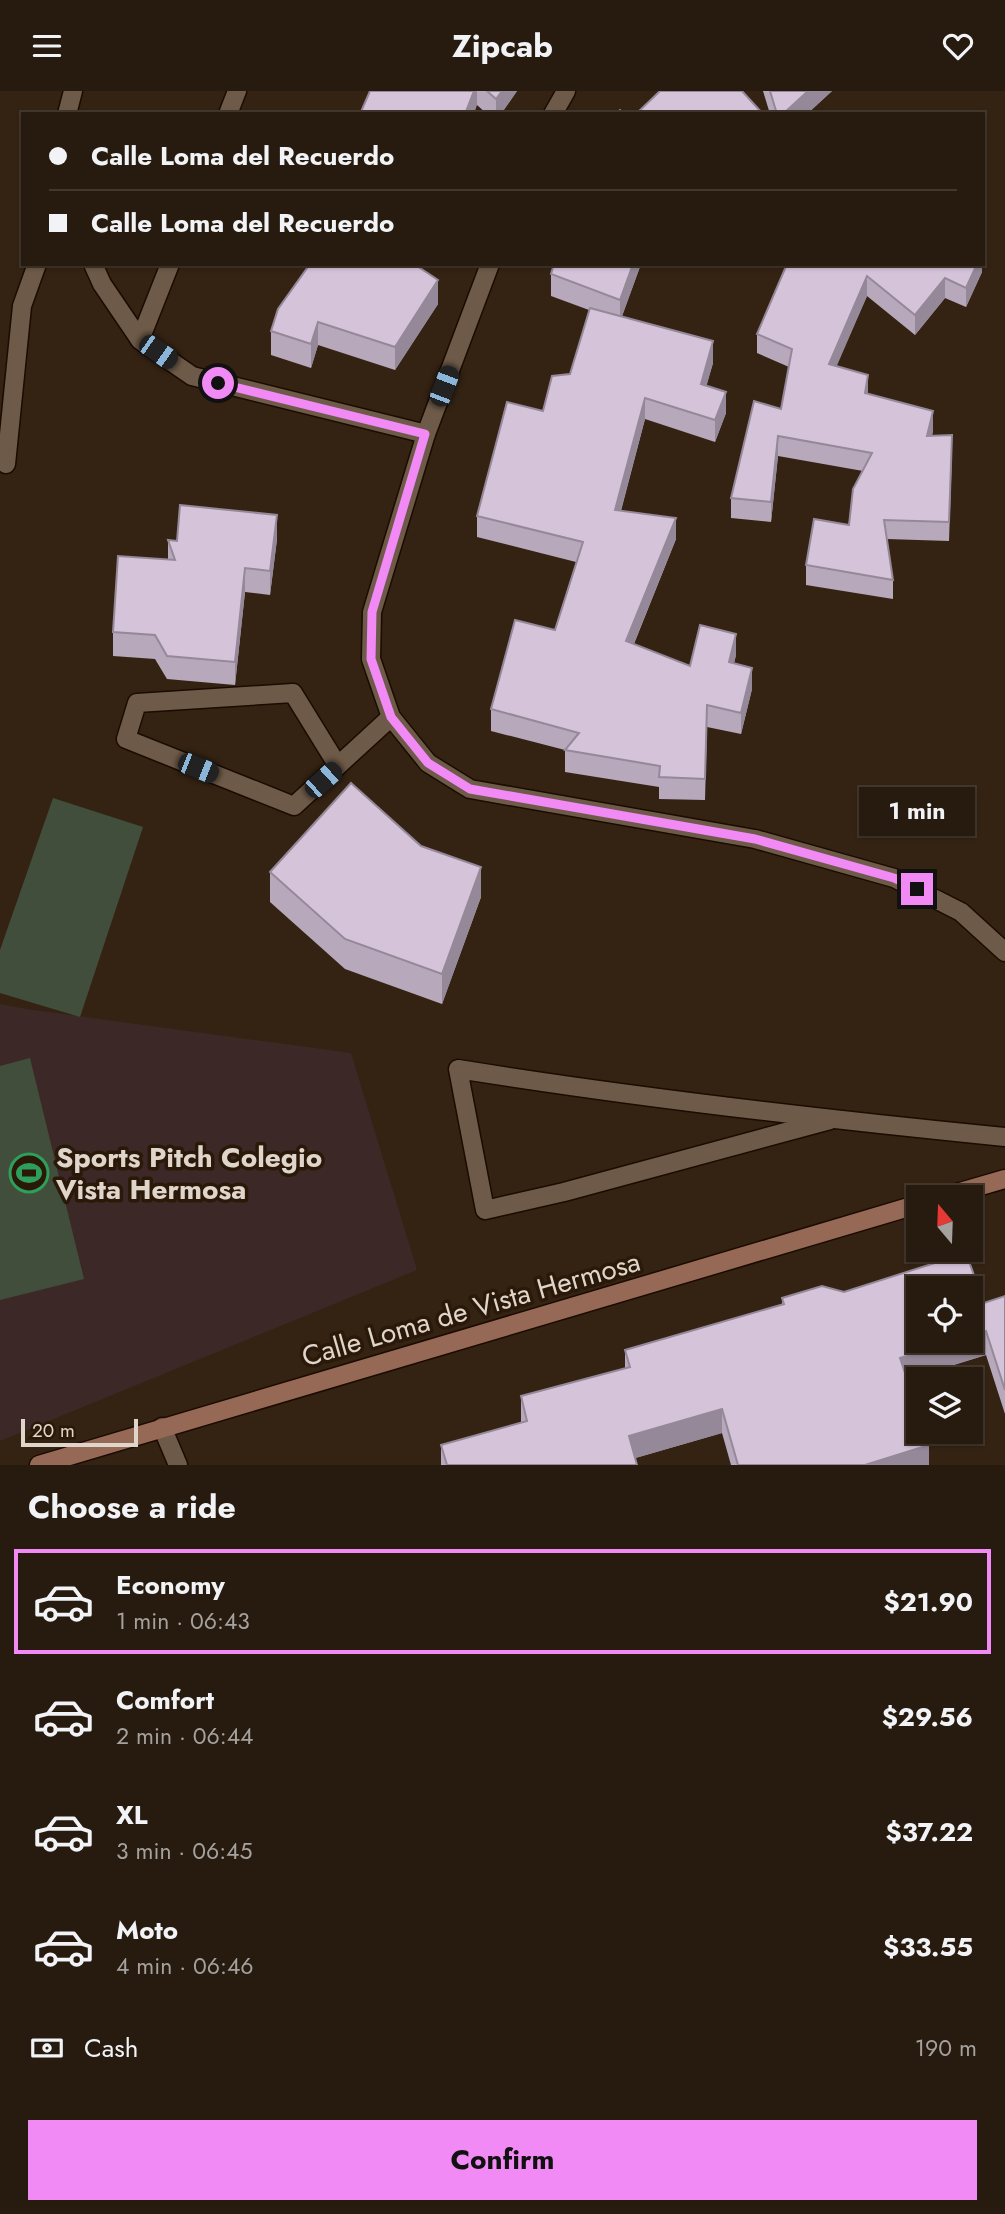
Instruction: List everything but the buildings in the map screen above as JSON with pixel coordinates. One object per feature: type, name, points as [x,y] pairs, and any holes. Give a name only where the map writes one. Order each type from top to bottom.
[{"type":"street","points":[[68,112],[73,91]]},
{"type":"street","points":[[229,112],[237,91]]},
{"type":"street","points":[[553,112],[566,91]]},
{"type":"street","points":[[6,464],[22,306],[36,266]]},
{"type":"street","points":[[94,266],[102,284],[141,340],[192,376],[425,434]]},
{"type":"street","points":[[141,340],[169,266]]},
{"type":"street","points":[[489,266],[425,434],[372,612],[371,659],[391,717],[428,763],[470,789],[755,839],[894,878],[961,912],[1005,952]]},
{"type":"street","points":[[338,766],[293,693],[137,703],[127,739],[294,806],[338,766],[391,717]]},
{"type":"street","points":[[830,1120],[564,1192],[485,1210],[458,1069],[830,1120],[1005,1137]]},
{"type":"street","points":[[984,1185],[1005,1179]]},
{"type":"street","name":"Calle Loma de Vista Hermosa","points":[[39,1465],[906,1208]]},
{"type":"street","points":[[162,1427],[178,1465]]},
{"type":"shaded area","points":[[0,1004],[351,1053],[417,1270],[0,1441]]},
{"type":"green space","points":[[53,798],[143,827],[80,1017],[0,993],[0,950]]},
{"type":"green space","name":"Sports Pitch Colegio Vista Hermosa","points":[[30,1058],[84,1279],[0,1300],[0,1066]]},
{"type":"place","name":"Sports Pitch Colegio Vista Hermosa","points":[[29,1173]]},
{"type":"route","points":[[218,383],[425,434],[372,612],[371,659],[391,717],[428,763],[470,789],[755,839],[894,878],[917,889]]}]
